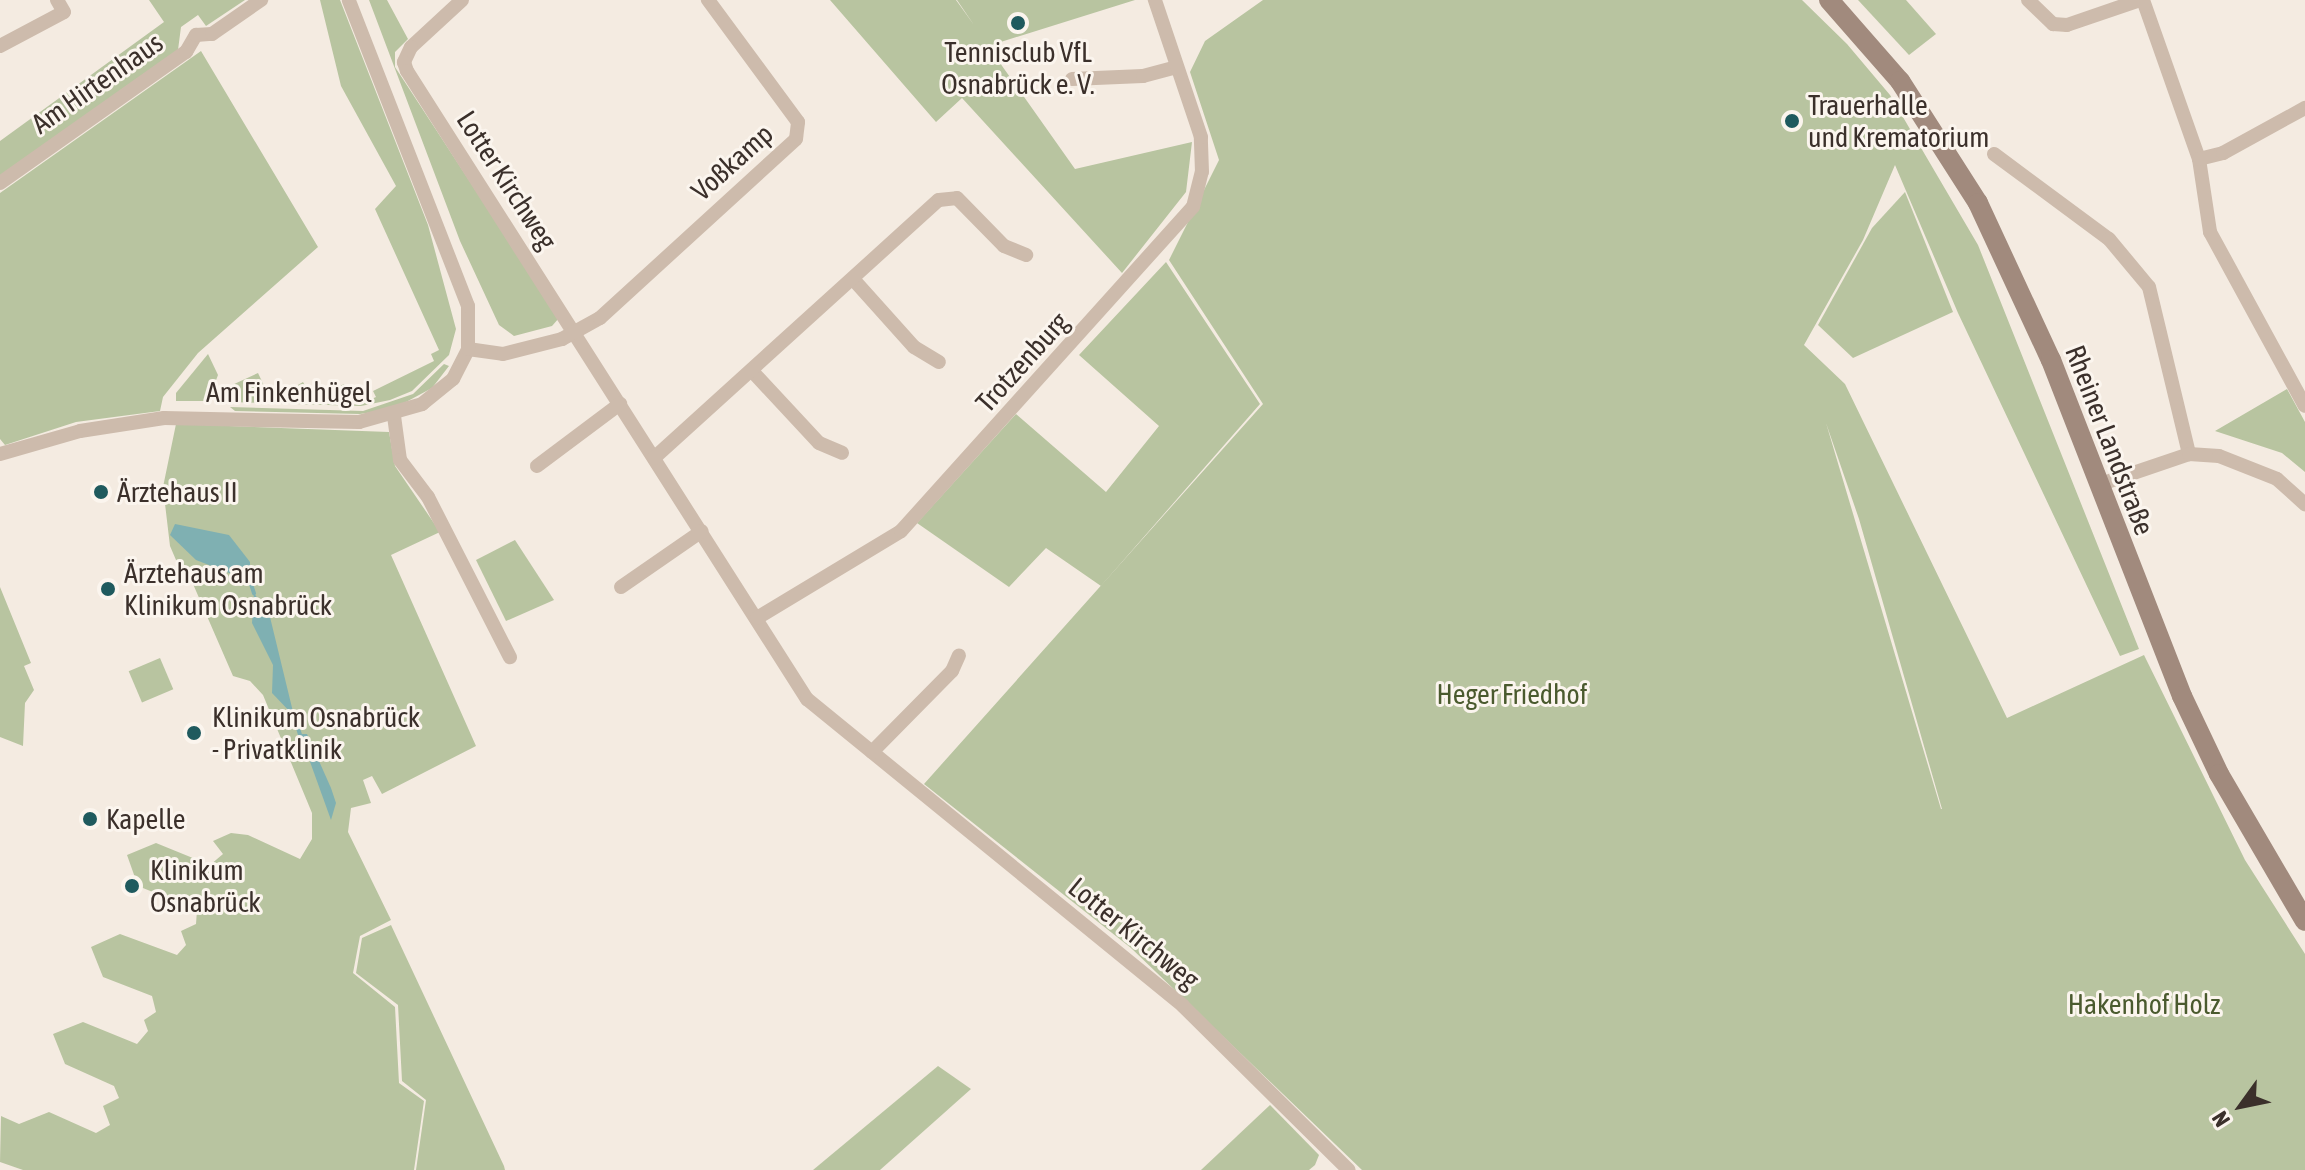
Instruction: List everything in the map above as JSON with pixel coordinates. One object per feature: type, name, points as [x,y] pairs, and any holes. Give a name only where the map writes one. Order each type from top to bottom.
[{"type":"street","points":[[0,46],[64,12],[57,0]]},
{"type":"street","name":"Am Hirtenhaus","points":[[0,183],[186,52],[196,35],[212,34],[261,0]]},
{"type":"street","points":[[349,0],[468,306],[468,349],[503,354],[575,333]]},
{"type":"street","name":"Lotter Kirchweg","points":[[462,0],[406,53],[407,71],[807,699],[1183,1006],[1349,1170]]},
{"type":"street","name":"Voßkamp","points":[[575,333],[600,318],[800,132],[708,0]]},
{"type":"street","name":"Trotzenburg","points":[[757,618],[901,531],[1181,224],[1193,207],[1202,172],[1201,137],[1155,0]]},
{"type":"street","name":"Rheiner Landstraße","points":[[1829,0],[1900,81],[1978,203],[2051,360],[2182,696],[2219,774],[2305,921]]},
{"type":"street","points":[[2028,0],[2053,24],[2067,25],[2141,0],[2199,159],[2210,232],[2305,406]]},
{"type":"street","points":[[1072,79],[1143,76],[1177,67]]},
{"type":"street","points":[[2199,159],[2223,153],[2305,108]]},
{"type":"street","points":[[1994,154],[2097,230],[2133,264],[2159,314],[2189,454]]},
{"type":"street","points":[[654,458],[939,200],[957,198],[1004,246],[1026,255]]},
{"type":"street","points":[[853,279],[914,347],[939,362]]},
{"type":"street","name":"Am Finkenhügel","points":[[0,454],[80,431],[164,418],[359,422],[394,416],[440,392],[462,366],[468,349]]},
{"type":"street","points":[[752,371],[819,443],[842,453]]},
{"type":"street","points":[[537,466],[620,404]]},
{"type":"street","points":[[394,416],[400,460],[428,497],[510,657]]},
{"type":"street","points":[[2098,485],[2189,454],[2252,465],[2305,504]]},
{"type":"street","points":[[621,587],[702,531]]},
{"type":"street","points":[[872,752],[952,671],[959,655]]},
{"type":"green space","points":[[149,0],[245,0],[206,26],[198,15],[181,27],[178,50],[0,177],[0,141],[164,22]]},
{"type":"green space","points":[[320,0],[340,0],[428,225],[456,329],[449,355],[412,391],[390,400],[361,406],[326,405],[337,400],[332,390],[344,384],[350,396],[360,392],[365,402],[376,397],[373,391],[434,361],[431,354],[439,350],[375,209],[396,186],[341,86]]},
{"type":"green space","points":[[369,0],[387,0],[408,39],[395,52],[395,67],[559,318],[552,326],[514,336],[499,325],[460,241]]},
{"type":"green space","points":[[830,0],[956,0],[974,25],[957,0],[1135,0],[988,46],[1075,169],[1192,142],[1186,192],[1122,273],[962,98],[936,122]]},
{"type":"green space","name":"Heger Friedhof","points":[[1263,0],[1802,0],[1847,44],[1890,95],[1978,245],[2139,649],[2120,656],[1958,313],[1895,165],[1863,240],[1804,345],[1845,384],[2007,718],[2144,655],[2245,860],[2305,954],[2305,1170],[1362,1170],[1131,948],[924,784],[1263,404],[1169,260],[1219,160],[1190,72],[1205,41]],"holes":[[[1826,423],[1859,519],[1942,809]]]},
{"type":"green space","points":[[1858,0],[1906,0],[1936,34],[1909,55]]},
{"type":"green space","points":[[201,51],[318,247],[198,353],[163,397],[160,411],[76,422],[5,445],[0,439],[0,193]]},
{"type":"green space","points":[[1905,192],[1953,312],[1853,358],[1818,325],[1872,228]]},
{"type":"green space","points":[[1166,262],[1260,404],[1101,586],[1046,548],[1009,587],[917,523],[1016,414],[1106,492],[1159,426],[1079,355]]},
{"type":"green space","points":[[208,354],[218,375],[208,401],[176,401],[176,393]]},
{"type":"green space","points":[[444,364],[449,366],[432,388],[393,409],[360,414],[235,411],[230,407],[363,411],[413,394]]},
{"type":"green space","points":[[258,373],[270,398],[280,393],[285,403],[295,398],[291,389],[303,382],[312,398],[320,395],[326,405],[229,402],[232,385]]},
{"type":"green space","points":[[2287,389],[2305,422],[2305,472],[2282,453],[2215,431]]},
{"type":"green space","points":[[176,424],[389,432],[395,466],[440,532],[391,555],[476,746],[382,794],[372,776],[363,780],[371,803],[351,808],[348,832],[391,920],[360,936],[353,973],[395,1007],[399,1083],[424,1101],[414,1170],[23,1170],[0,1162],[1,1116],[19,1124],[49,1112],[96,1133],[110,1125],[103,1106],[119,1098],[114,1086],[65,1064],[53,1034],[83,1022],[137,1044],[148,1031],[144,1020],[156,1012],[152,996],[103,977],[91,947],[120,934],[177,955],[186,945],[181,931],[196,924],[197,910],[138,886],[127,855],[156,843],[210,865],[223,854],[213,841],[231,833],[248,835],[300,859],[312,839],[312,813],[263,695],[250,681],[233,676],[193,584],[185,581],[170,546],[163,487]]},
{"type":"green space","points":[[515,540],[554,600],[506,621],[476,560]]},
{"type":"green space","points":[[0,587],[31,663],[24,666],[34,690],[25,703],[23,746],[0,737]]},
{"type":"green space","points":[[160,658],[173,689],[142,703],[129,671]]},
{"type":"green space","points":[[391,925],[505,1170],[416,1170],[426,1100],[402,1081],[398,1005],[356,973],[362,938]]},
{"type":"green space","points":[[938,1066],[971,1089],[880,1170],[813,1170]]},
{"type":"green space","points":[[1270,1105],[1319,1155],[1315,1165],[1309,1170],[1201,1170]]},
{"type":"water","points":[[175,524],[229,535],[250,562],[250,581],[196,560],[170,535]]},
{"type":"water","points":[[254,593],[270,617],[294,716],[272,693],[273,665],[252,623]]},
{"type":"water","points":[[300,734],[307,734],[331,788],[336,803],[331,820]]},
{"type":"waterway","points":[[250,581],[254,593]]},
{"type":"waterway","points":[[294,716],[300,734]]},
{"type":"place","name":"Tennisclub VfL Osnabrück e. V.","points":[[1018,23]]},
{"type":"place","name":"Trauerhalle und Krematorium","points":[[1792,121]]},
{"type":"place","name":"Ärztehaus II","points":[[101,492]]},
{"type":"place","name":"Ärztehaus am Klinikum Osnabrück","points":[[108,589]]},
{"type":"place","name":"Klinikum Osnabrück - Privatklinik","points":[[194,733]]},
{"type":"place","name":"Kapelle","points":[[90,819]]},
{"type":"place","name":"Klinikum Osnabrück","points":[[132,886]]},
{"type":"park label","name":"Hakenhof Holz","points":[[2144,1004]]}]
